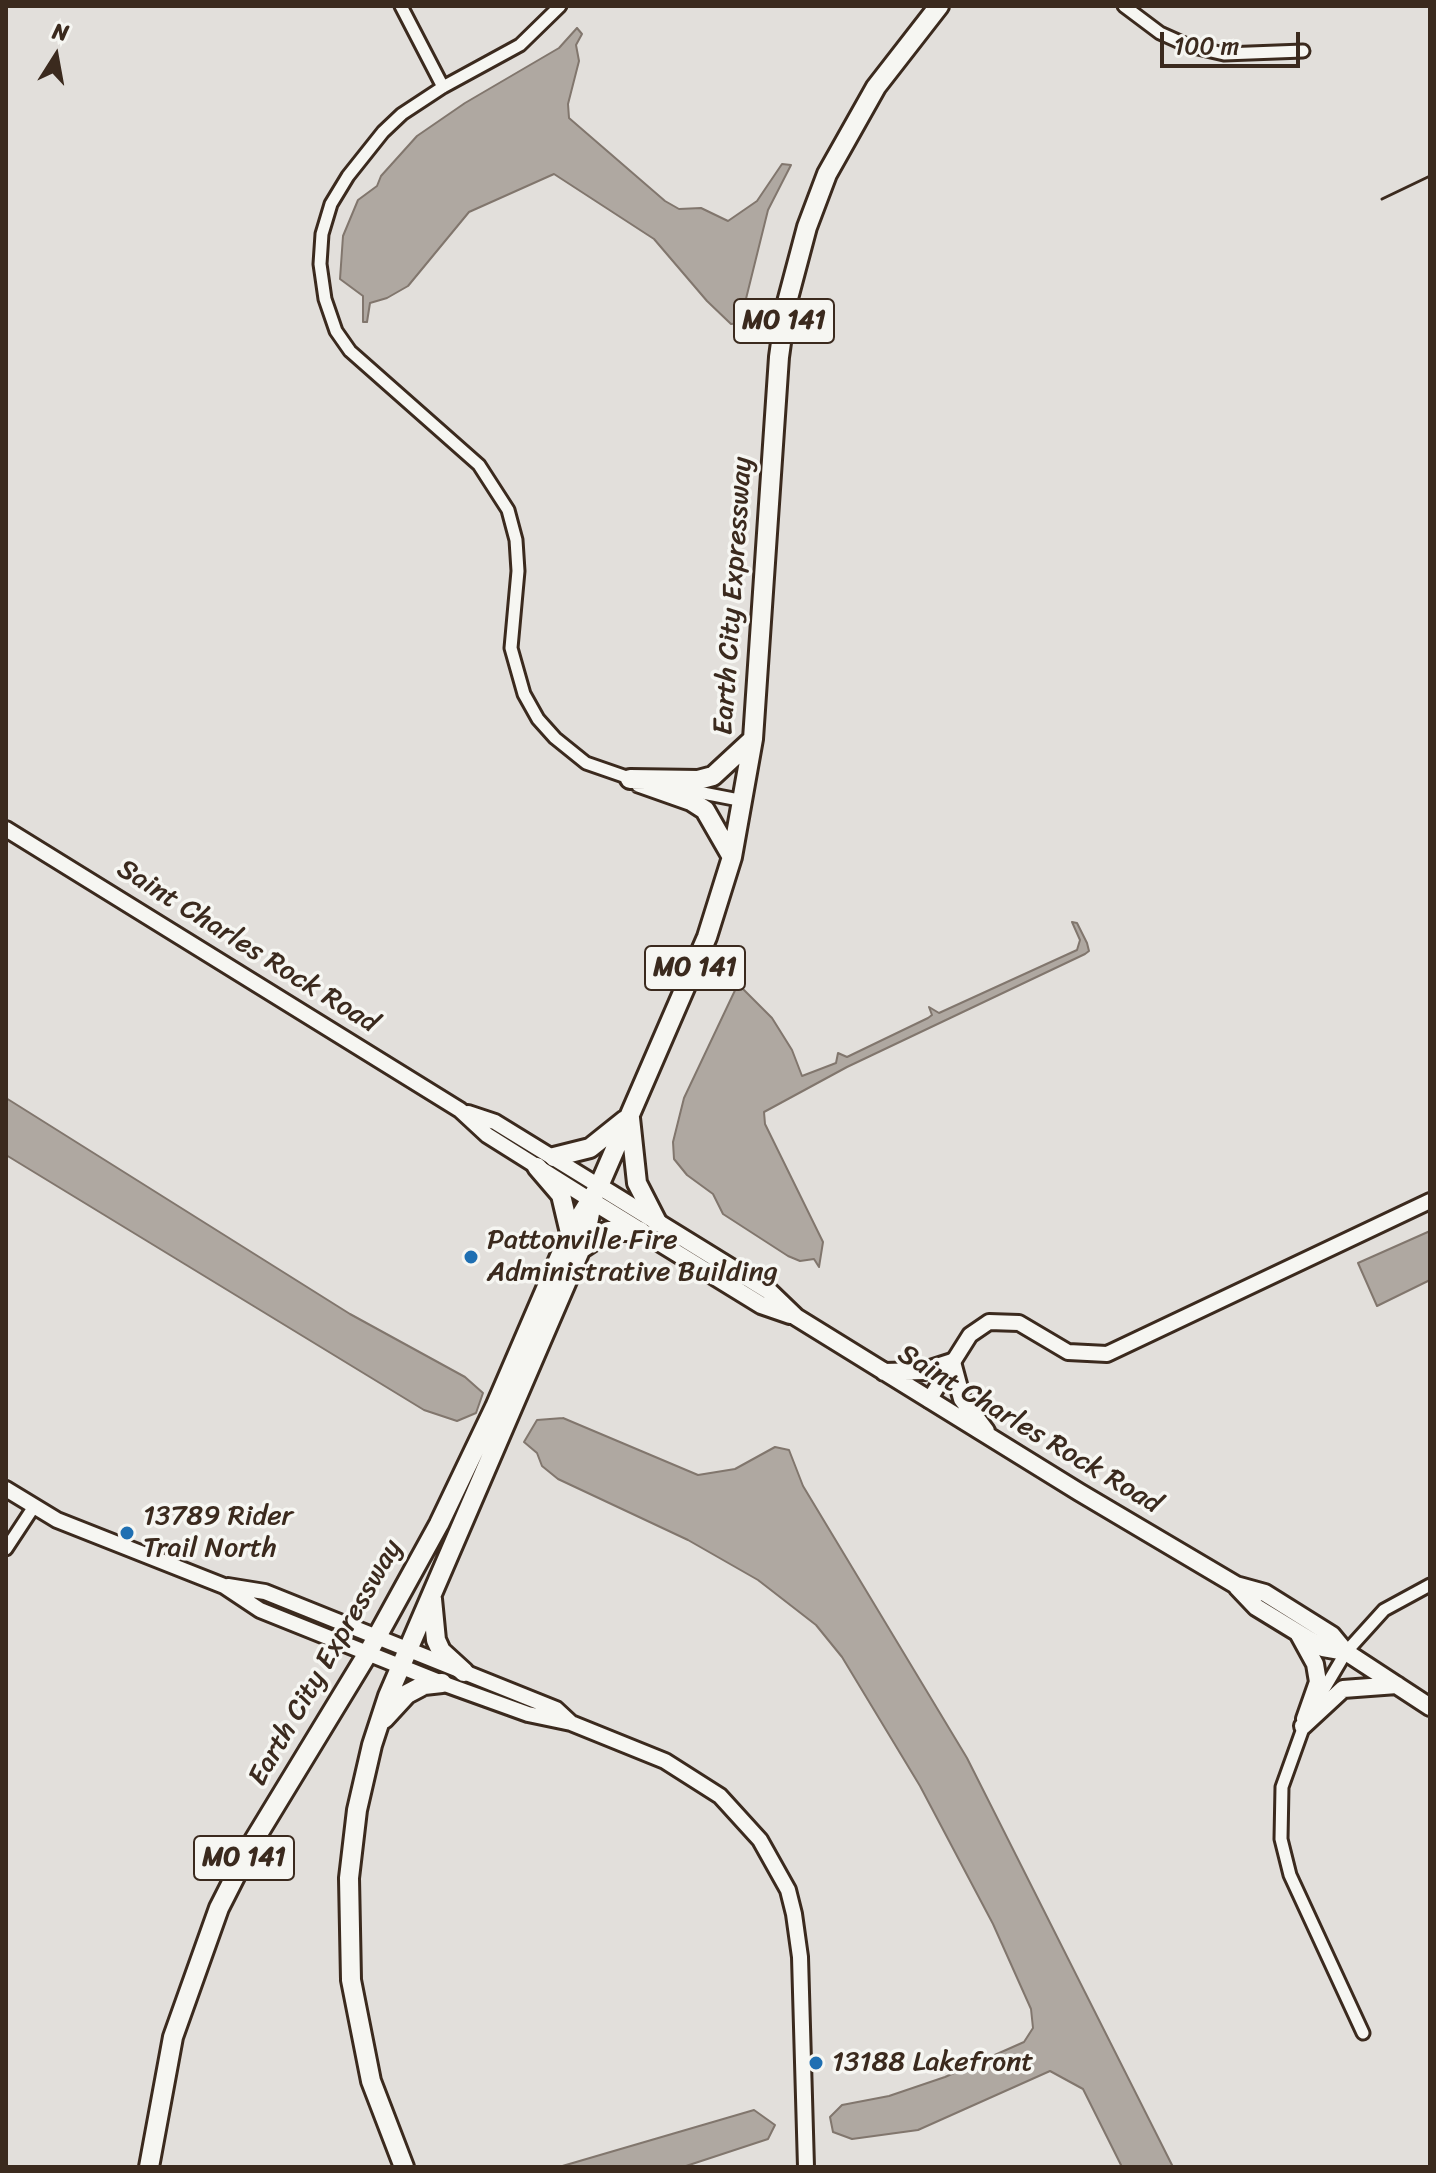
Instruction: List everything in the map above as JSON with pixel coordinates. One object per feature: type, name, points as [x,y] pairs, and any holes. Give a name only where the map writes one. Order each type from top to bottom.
[{"type":"highway","name":"Earth City Expressway","points":[[404,2167],[382,2113],[363,2047],[349,1946],[352,1844],[377,1727],[596,1193],[694,969],[732,857],[753,739],[779,357],[797,261],[827,174],[851,128],[901,50],[939,6]]},
{"type":"highway","points":[[630,779],[698,780],[713,776],[753,739]]},
{"type":"highway","points":[[630,779],[691,801],[705,810],[732,857]]},
{"type":"highway","points":[[630,1116],[590,1148],[545,1162],[561,1195],[576,1241],[608,1231],[640,1231]]},
{"type":"highway","points":[[630,1116],[637,1183],[657,1222]]},
{"type":"highway","name":"Earth City Expressway","points":[[149,2167],[173,2037],[206,1940],[250,1847],[372,1645],[466,1469],[576,1241]]},
{"type":"highway","points":[[432,1592],[436,1640],[441,1651],[464,1672]]},
{"type":"highway","points":[[377,1727],[407,1694],[424,1685],[442,1683]]},
{"type":"main road","name":"Saint Charles Rock Road","points":[[596,1193],[657,1222],[769,1291],[796,1317],[1236,1585],[1265,1593],[1332,1635],[1346,1652],[1430,1707]]},
{"type":"main road","name":"Saint Charles Rock Road","points":[[596,1193],[640,1231],[761,1305],[796,1317]]},
{"type":"main road","points":[[884,1372],[924,1371],[952,1362],[962,1399],[992,1439]]},
{"type":"main road","name":"Saint Charles Rock Road","points":[[1236,1585],[1256,1607],[1323,1648],[1346,1652]]},
{"type":"main road","points":[[1297,1632],[1315,1664],[1318,1682],[1303,1726]]},
{"type":"main road","points":[[1303,1726],[1343,1689],[1397,1685]]},
{"type":"street","points":[[401,6],[443,87]]},
{"type":"street","points":[[560,6],[520,45],[443,87],[402,114],[383,132],[339,188],[322,234],[320,264],[325,299],[336,331],[350,351],[479,465],[508,510],[516,540],[518,571],[511,648],[524,694],[538,719],[586,763],[630,779],[744,801]]},
{"type":"street","points":[[1124,6],[1160,33],[1194,47],[1224,54],[1303,51]]},
{"type":"street","name":"Saint Charles Rock Road","points":[[6,829],[460,1110],[495,1122],[545,1162],[596,1193]]},
{"type":"street","points":[[929,1400],[952,1362],[979,1327],[989,1322],[1007,1320],[1038,1332],[1068,1352],[1107,1354],[1430,1201]]},
{"type":"street","points":[[6,1489],[33,1508],[224,1586],[265,1592],[404,1658],[464,1672],[556,1709],[571,1723]]},
{"type":"street","points":[[6,1549],[33,1508]]},
{"type":"street","points":[[1363,2033],[1290,1875],[1281,1839],[1282,1787],[1303,1726],[1346,1652],[1384,1610],[1430,1585]]},
{"type":"street","points":[[404,1658],[442,1683],[528,1714],[571,1723],[683,1769],[738,1812],[760,1840],[788,1890],[799,1936],[806,2167]]},
{"type":"shaded area","points":[[6,6],[1430,6],[1430,2167],[6,2167]]},
{"type":"shaded area","points":[[577,28],[582,34],[576,45],[579,61],[568,104],[569,118],[665,201],[679,209],[701,208],[728,221],[757,201],[782,164],[791,165],[768,210],[740,323],[731,324],[707,301],[654,239],[554,174],[469,212],[408,286],[370,303],[367,322],[363,322],[363,296],[340,279],[343,236],[358,200],[377,186],[381,176],[417,136],[465,103],[559,48]]},
{"type":"shaded area","points":[[1072,922],[1077,923],[1087,943],[1089,951],[1085,954],[847,1067],[764,1112],[765,1124],[823,1242],[819,1267],[814,1259],[800,1261],[788,1256],[723,1214],[713,1194],[687,1175],[674,1159],[673,1142],[684,1098],[738,984],[772,1018],[792,1050],[802,1076],[836,1063],[838,1053],[847,1057],[928,1018],[932,1015],[929,1007],[939,1013],[1077,950],[1080,940]]},
{"type":"shaded area","points":[[6,1098],[350,1314],[465,1377],[483,1393],[476,1413],[457,1421],[424,1410],[6,1155]]},
{"type":"shaded area","points":[[1430,1231],[1430,1280],[1377,1306],[1358,1263]]},
{"type":"shaded area","points":[[563,1418],[698,1475],[735,1469],[775,1447],[789,1450],[803,1486],[967,1758],[1173,2167],[1122,2167],[1083,2089],[1050,2071],[918,2130],[852,2139],[833,2132],[830,2117],[842,2105],[889,2096],[945,2077],[1024,2042],[1033,2028],[1031,2009],[993,1924],[920,1786],[842,1657],[816,1625],[758,1580],[688,1540],[558,1479],[542,1466],[537,1453],[524,1442],[537,1420]]},
{"type":"shaded area","points":[[754,2110],[775,2125],[768,2139],[683,2167],[559,2167]]},
{"type":"railway","points":[[1382,199],[1430,176]]},
{"type":"place","name":"Pattonville Fire Administrative Building","points":[[471,1257]]},
{"type":"place","name":"13789 Rider Trail North","points":[[127,1533]]},
{"type":"place","name":"13188 Lakefront","points":[[816,2063]]}]
